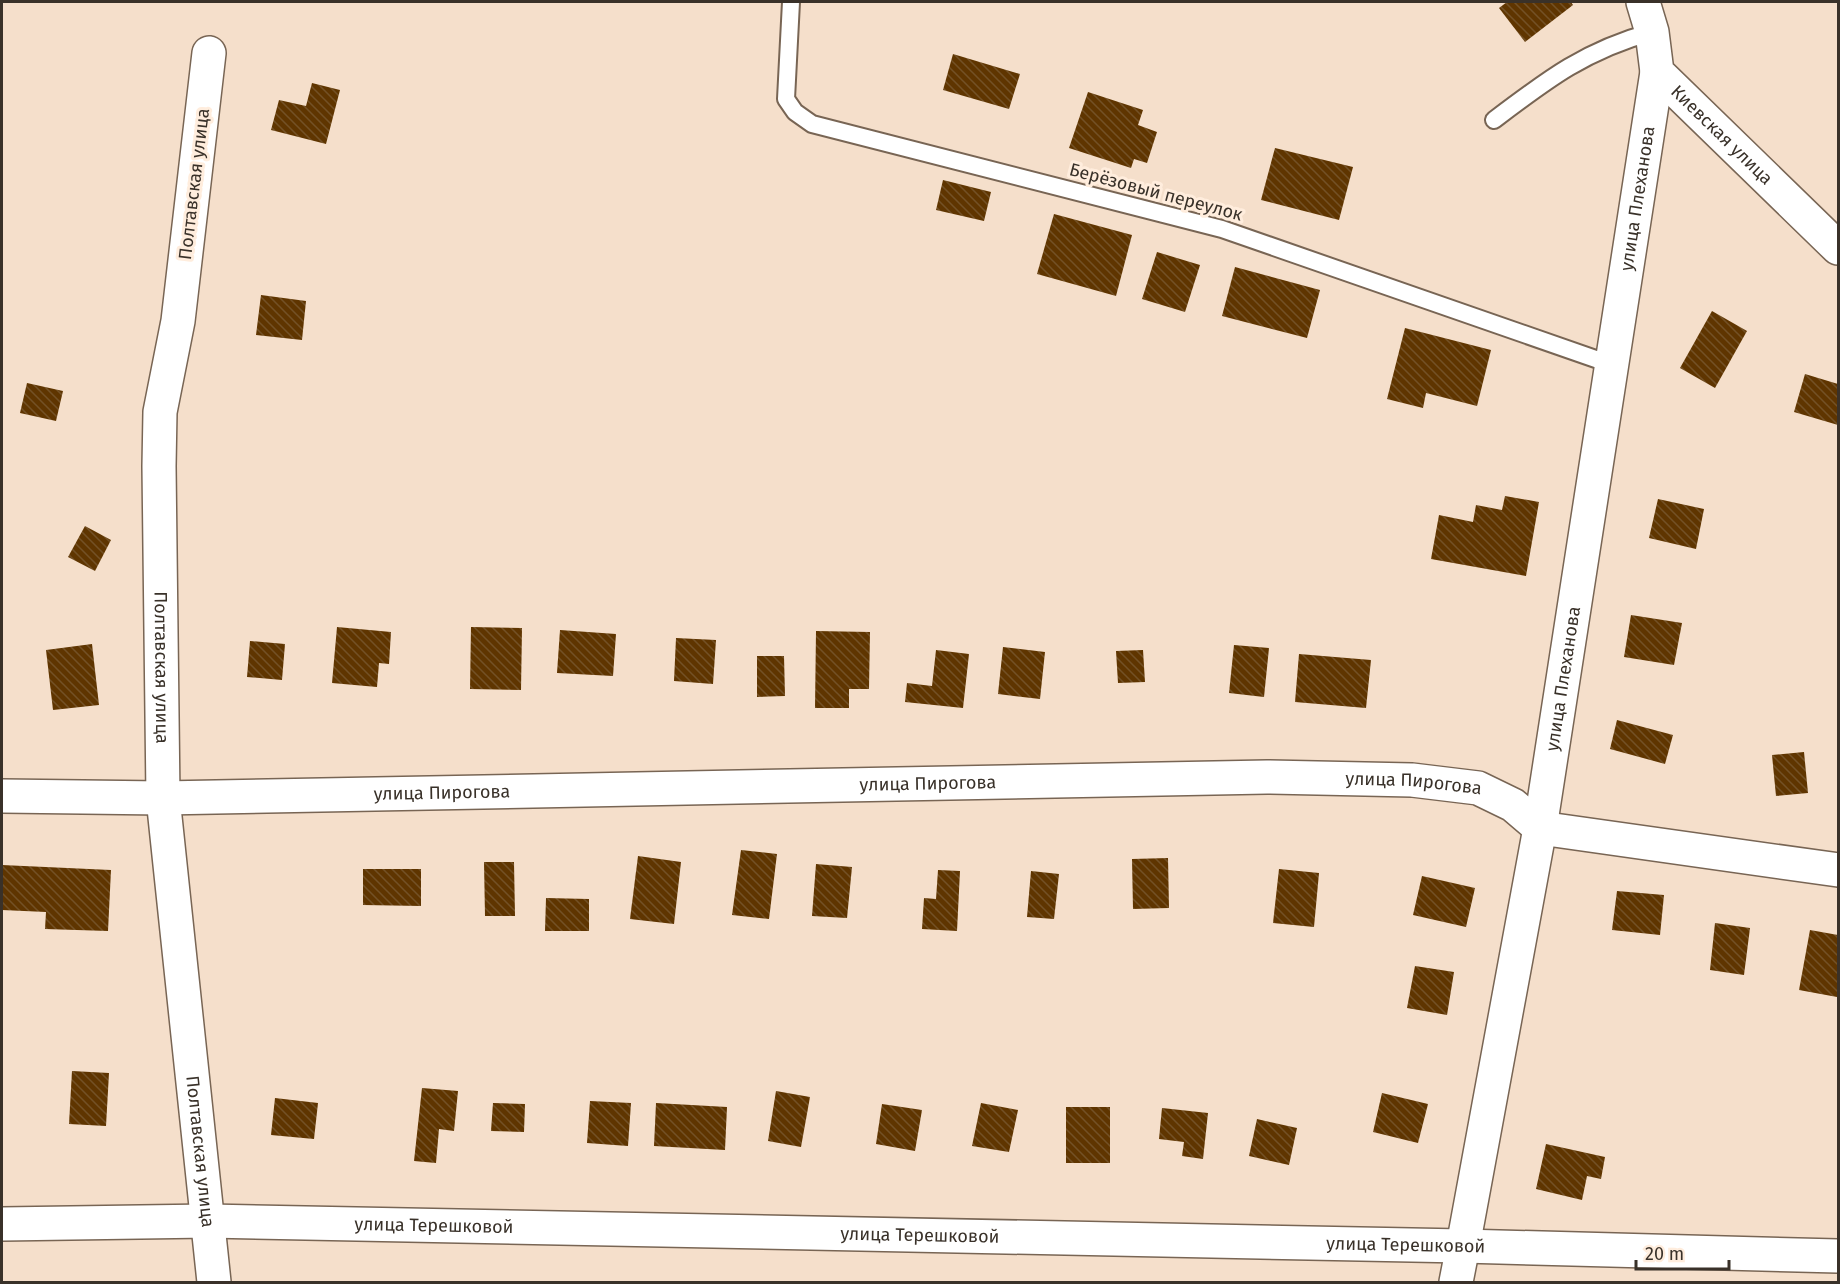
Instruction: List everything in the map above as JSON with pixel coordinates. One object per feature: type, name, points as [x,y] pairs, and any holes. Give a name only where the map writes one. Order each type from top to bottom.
[{"type":"street","name":"Киевская улица","points":[[1647,10],[1658,72],[1839,248]]},
{"type":"street","name":"Полтавская улица","points":[[209,53],[178,321],[160,412],[163,798],[214,1282]]},
{"type":"street","name":"улица Плеханова","points":[[1456,1282],[1540,828],[1610,364],[1658,72]]},
{"type":"street","name":"улица Пирогова","points":[[2,796],[163,798],[1267,777],[1401,780],[1478,788],[1513,805],[1540,828]]},
{"type":"street","points":[[1540,828],[1839,870]]},
{"type":"street","name":"улица Терешковой","points":[[2,1224],[209,1221],[1462,1246],[1839,1256]]},
{"type":"lane","name":"Берёзовый переулок","points":[[791,2],[786,99],[795,112],[812,124],[1222,229],[1610,364]]},
{"type":"lane","points":[[1494,120],[1580,59],[1614,43],[1647,10]]},
{"type":"building","points":[[1507,2],[1571,2],[1573,5],[1525,42],[1499,8]]},
{"type":"building","points":[[953,54],[1020,74],[1009,109],[943,90]]},
{"type":"building","points":[[312,83],[340,90],[326,144],[271,130],[279,100],[306,106]]},
{"type":"building","points":[[1088,92],[1143,110],[1138,125],[1157,132],[1147,163],[1134,159],[1131,168],[1069,148]]},
{"type":"building","points":[[1275,148],[1353,167],[1339,220],[1261,200]]},
{"type":"building","points":[[943,180],[991,192],[984,221],[936,210]]},
{"type":"building","points":[[1054,214],[1132,235],[1116,296],[1037,274]]},
{"type":"building","points":[[1157,252],[1200,265],[1185,312],[1142,299]]},
{"type":"building","points":[[1235,267],[1320,290],[1307,338],[1222,316]]},
{"type":"building","points":[[261,295],[306,301],[302,340],[256,335]]},
{"type":"building","points":[[1712,311],[1747,331],[1715,388],[1680,368]]},
{"type":"building","points":[[1405,328],[1491,350],[1477,406],[1426,393],[1423,408],[1387,399]]},
{"type":"building","points":[[1805,374],[1838,384],[1838,425],[1794,412]]},
{"type":"building","points":[[27,383],[63,391],[56,421],[20,413]]},
{"type":"building","points":[[1505,496],[1539,502],[1526,576],[1431,559],[1439,515],[1473,522],[1476,505],[1502,510]]},
{"type":"building","points":[[1658,499],[1704,509],[1696,549],[1649,538]]},
{"type":"building","points":[[85,526],[111,540],[95,571],[68,557]]},
{"type":"building","points":[[1631,615],[1682,623],[1674,665],[1624,657]]},
{"type":"building","points":[[337,627],[391,632],[389,664],[379,663],[377,687],[332,683]]},
{"type":"building","points":[[471,627],[522,628],[521,690],[470,689]]},
{"type":"building","points":[[560,630],[616,634],[613,676],[557,673]]},
{"type":"building","points":[[816,631],[870,632],[869,689],[849,689],[849,708],[815,708]]},
{"type":"building","points":[[676,638],[716,640],[713,684],[674,681]]},
{"type":"building","points":[[250,641],[285,644],[282,680],[247,677]]},
{"type":"building","points":[[92,644],[99,705],[53,710],[46,650]]},
{"type":"building","points":[[1234,645],[1269,648],[1264,697],[1229,693]]},
{"type":"building","points":[[1003,647],[1045,652],[1040,699],[998,694]]},
{"type":"building","points":[[936,650],[969,654],[963,708],[905,702],[907,683],[932,686]]},
{"type":"building","points":[[1143,650],[1145,682],[1118,683],[1116,651]]},
{"type":"building","points":[[1299,654],[1371,660],[1366,708],[1295,702]]},
{"type":"building","points":[[757,656],[784,656],[785,696],[757,697]]},
{"type":"building","points":[[1617,720],[1673,735],[1665,764],[1610,749]]},
{"type":"building","points":[[1804,752],[1808,793],[1776,796],[1772,755]]},
{"type":"building","points":[[741,850],[777,854],[769,919],[732,915]]},
{"type":"building","points":[[638,856],[681,862],[674,924],[630,919]]},
{"type":"building","points":[[1168,858],[1169,908],[1133,909],[1132,859]]},
{"type":"building","points":[[484,862],[514,862],[515,916],[485,916]]},
{"type":"building","points":[[816,864],[852,867],[847,918],[812,916]]},
{"type":"building","points":[[2,865],[111,870],[108,931],[45,929],[46,912],[2,910]]},
{"type":"building","points":[[363,869],[421,869],[421,906],[363,905]]},
{"type":"building","points":[[1279,869],[1319,873],[1314,927],[1273,923]]},
{"type":"building","points":[[938,870],[960,871],[957,931],[922,929],[924,898],[936,899]]},
{"type":"building","points":[[1031,871],[1059,874],[1054,919],[1027,917]]},
{"type":"building","points":[[1422,876],[1475,888],[1466,927],[1413,915]]},
{"type":"building","points":[[1617,891],[1664,895],[1660,935],[1612,930]]},
{"type":"building","points":[[546,898],[589,899],[589,931],[545,931]]},
{"type":"building","points":[[1715,923],[1750,928],[1744,975],[1710,970]]},
{"type":"building","points":[[1810,930],[1838,935],[1837,997],[1799,990]]},
{"type":"building","points":[[1415,966],[1454,972],[1447,1015],[1407,1008]]},
{"type":"building","points":[[72,1071],[109,1073],[106,1126],[69,1124]]},
{"type":"building","points":[[422,1088],[458,1091],[454,1131],[439,1129],[436,1163],[414,1161]]},
{"type":"building","points":[[776,1091],[810,1097],[801,1147],[768,1141]]},
{"type":"building","points":[[1382,1093],[1428,1104],[1418,1143],[1373,1132]]},
{"type":"building","points":[[275,1098],[318,1103],[314,1139],[271,1135]]},
{"type":"building","points":[[590,1101],[631,1103],[628,1146],[587,1143]]},
{"type":"building","points":[[493,1103],[525,1104],[524,1132],[491,1131]]},
{"type":"building","points":[[656,1103],[727,1107],[725,1150],[654,1146]]},
{"type":"building","points":[[981,1103],[1018,1110],[1009,1152],[972,1146]]},
{"type":"building","points":[[882,1104],[922,1110],[915,1151],[876,1144]]},
{"type":"building","points":[[1066,1107],[1110,1107],[1110,1163],[1066,1163]]},
{"type":"building","points":[[1162,1108],[1208,1113],[1203,1159],[1182,1156],[1184,1142],[1159,1139]]},
{"type":"building","points":[[1257,1119],[1297,1128],[1289,1165],[1249,1156]]},
{"type":"building","points":[[1546,1144],[1605,1157],[1601,1179],[1587,1176],[1582,1200],[1536,1189]]}]
